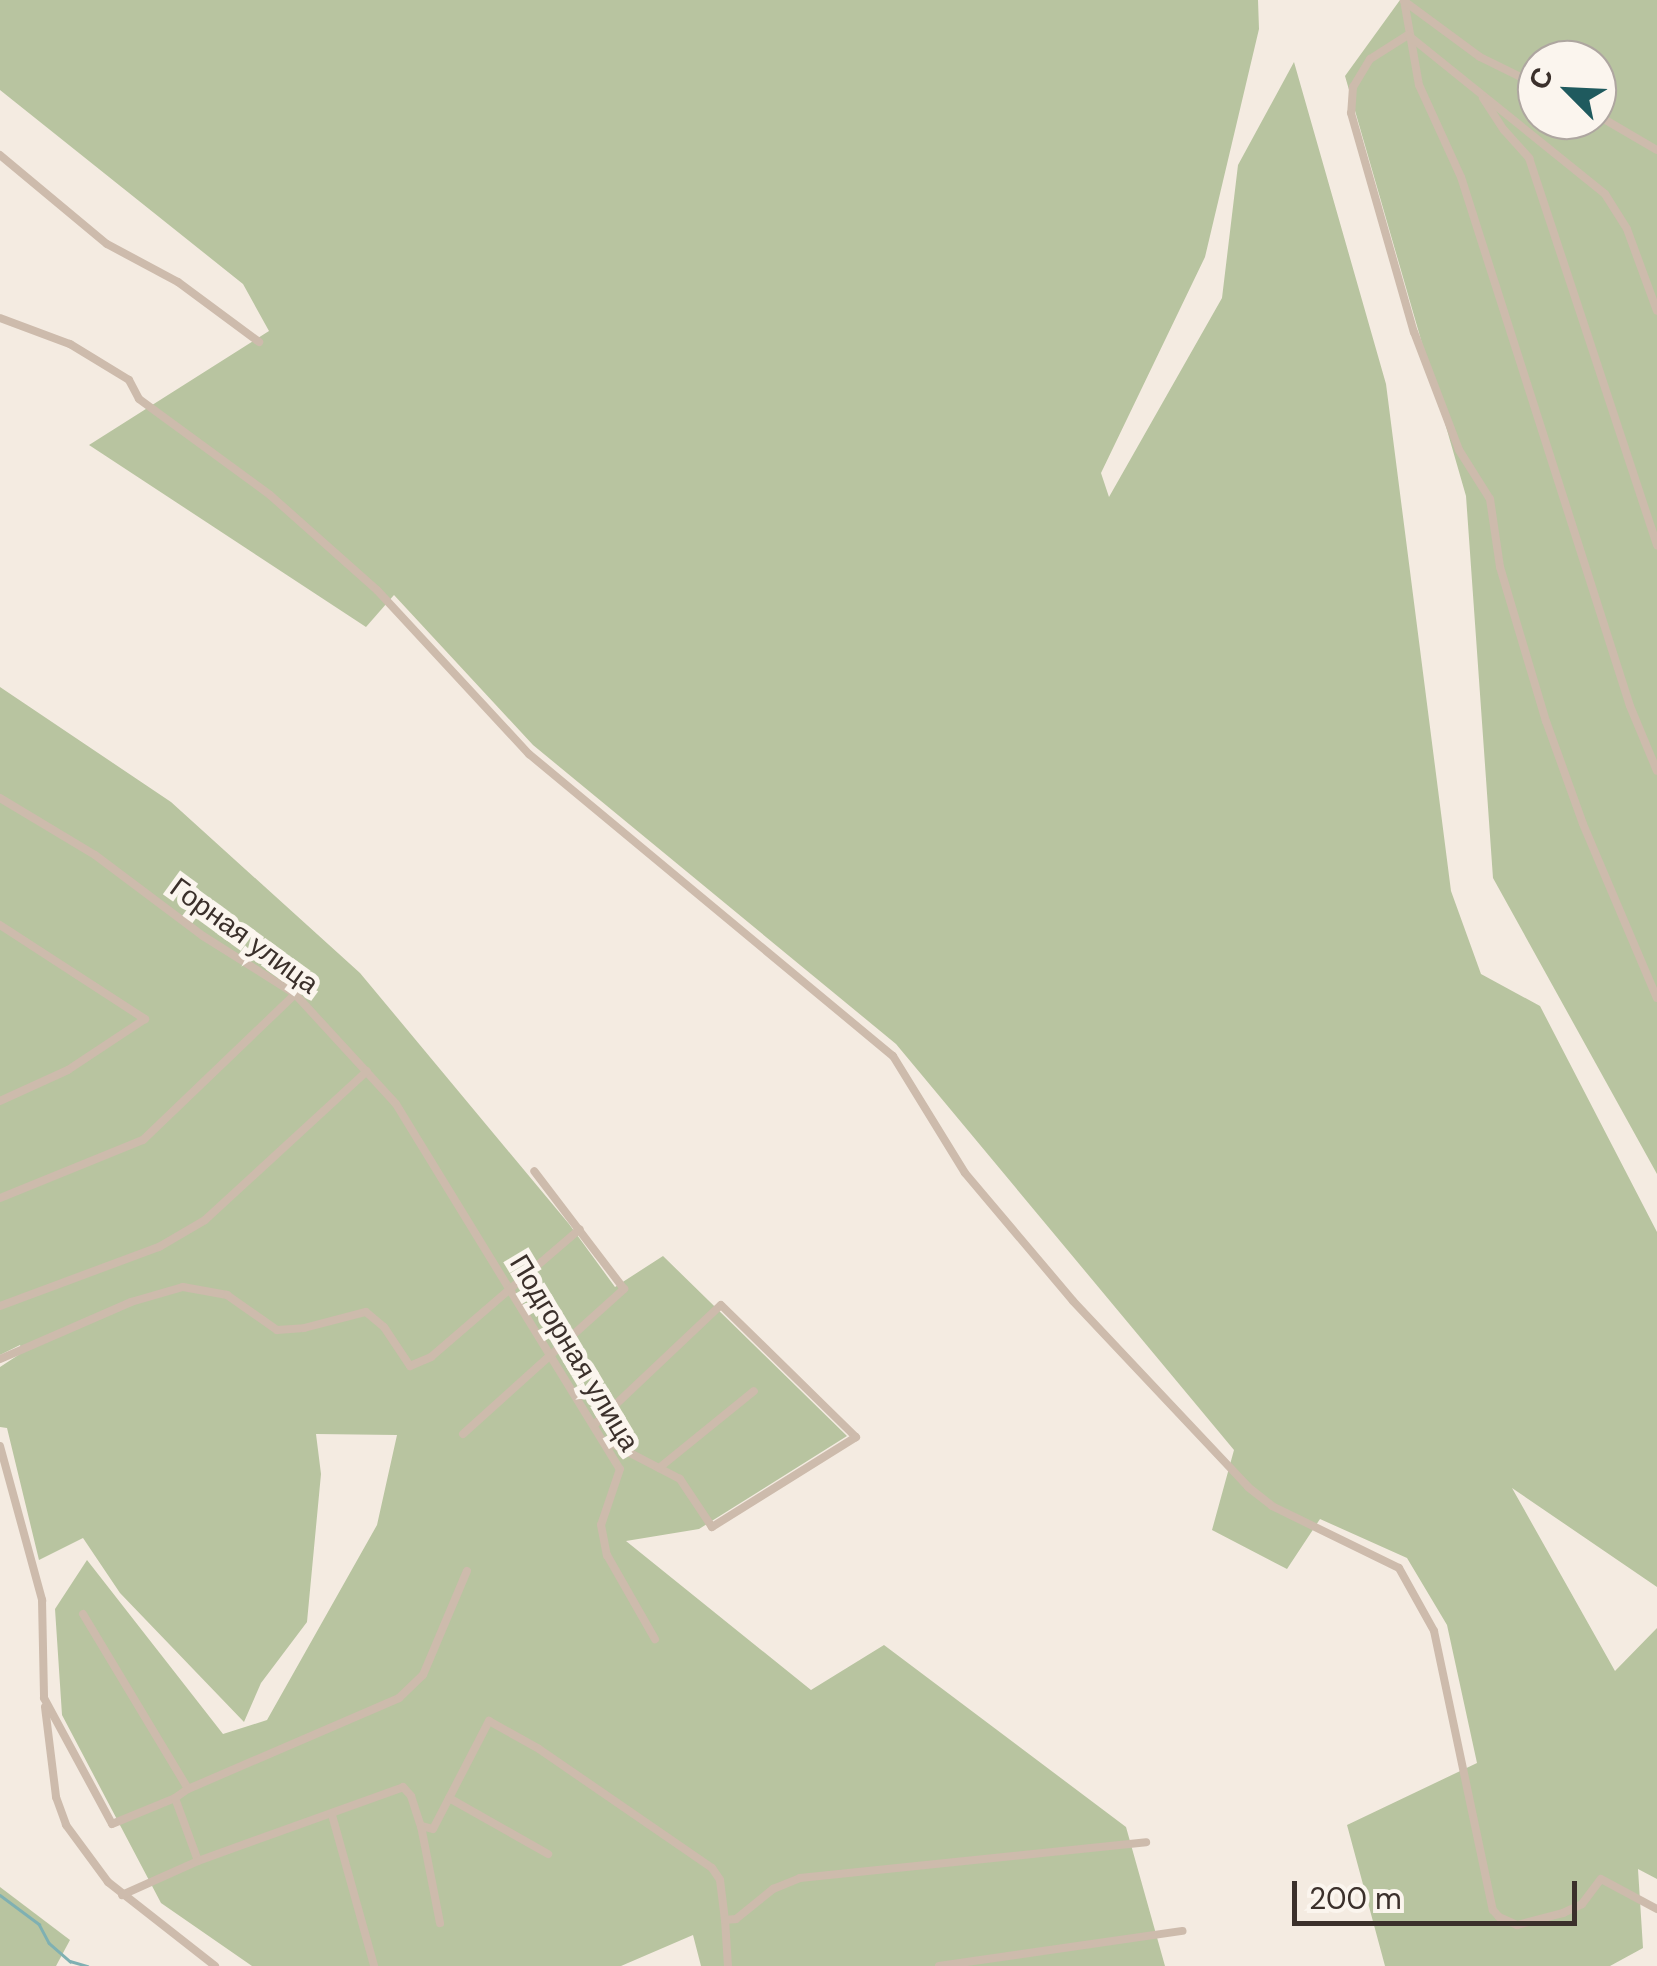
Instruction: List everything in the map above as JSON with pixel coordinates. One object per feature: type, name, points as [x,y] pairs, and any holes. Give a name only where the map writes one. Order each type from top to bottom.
[{"type":"street","points":[[1404,0],[1419,85],[1461,176],[1630,706],[1657,772]]},
{"type":"street","points":[[1404,0],[1480,57],[1517,75]]},
{"type":"street","points":[[1408,35],[1605,194],[1628,229],[1657,312]]},
{"type":"street","points":[[1408,35],[1370,60],[1354,87],[1352,114],[1414,332],[1459,450],[1490,498],[1500,567],[1546,721],[1583,824],[1657,998]]},
{"type":"street","points":[[1483,98],[1529,158],[1657,545]]},
{"type":"street","points":[[1617,127],[1657,150]]},
{"type":"street","points":[[0,155],[107,244],[178,282],[259,342]]},
{"type":"street","points":[[0,318],[70,344],[129,380],[139,398],[270,495],[377,590],[530,754],[892,1056],[965,1174],[1073,1301],[1248,1486],[1272,1506],[1399,1568],[1434,1631],[1493,1910],[1499,1917],[1516,1924],[1563,1913],[1582,1904],[1601,1878],[1657,1908]]},
{"type":"street","name":"Горная улица","points":[[0,798],[96,856],[203,936],[295,994],[396,1104],[426,1152]]},
{"type":"street","points":[[0,926],[144,1019],[68,1070],[0,1101]]},
{"type":"street","points":[[0,1198],[143,1140],[295,994]]},
{"type":"street","points":[[0,1306],[159,1247],[205,1220],[367,1072]]},
{"type":"street","name":"Подгорная улица","points":[[426,1152],[606,1440],[620,1469],[600,1525],[606,1556],[655,1639]]},
{"type":"street","points":[[463,1434],[624,1289],[534,1171]]},
{"type":"street","points":[[0,1360],[131,1302],[183,1287],[227,1294],[276,1330],[304,1328],[366,1312],[384,1327],[410,1366],[431,1358],[580,1229]]},
{"type":"street","points":[[596,1424],[721,1305],[856,1437],[712,1526],[680,1479],[606,1440]]},
{"type":"street","points":[[659,1468],[754,1390]]},
{"type":"street","points":[[0,1446],[42,1600],[44,1698],[56,1796],[66,1825],[122,1894],[214,1966]]},
{"type":"street","points":[[44,1698],[112,1824],[399,1698],[422,1675],[467,1572]]},
{"type":"street","points":[[83,1614],[188,1789]]},
{"type":"street","points":[[421,1826],[433,1829],[489,1721],[539,1749],[712,1868],[720,1880],[728,1966]]},
{"type":"street","points":[[122,1894],[198,1861],[403,1787],[411,1796],[421,1826],[440,1923]]},
{"type":"street","points":[[175,1798],[198,1861]]},
{"type":"street","points":[[449,1798],[548,1854]]},
{"type":"street","points":[[332,1815],[374,1965]]},
{"type":"street","points":[[725,1920],[736,1919],[773,1889],[800,1878],[1146,1842]]},
{"type":"street","points":[[939,1966],[1183,1931]]},
{"type":"green space","points":[[0,0],[1258,0],[1259,29],[1205,257],[1101,473],[1109,497],[1222,298],[1238,165],[1294,62],[1386,384],[1451,891],[1481,974],[1540,1006],[1657,1232],[1657,1587],[1512,1488],[1615,1671],[1657,1628],[1657,1879],[1638,1869],[1643,1948],[1610,1966],[1385,1966],[1347,1825],[1477,1763],[1447,1625],[1407,1558],[1320,1519],[1287,1569],[1212,1530],[1234,1450],[896,1044],[533,745],[394,595],[366,627],[89,445],[269,331],[243,284],[0,90]]},
{"type":"green space","points":[[1400,0],[1657,0],[1657,1174],[1493,878],[1466,496],[1345,76]]},
{"type":"green space","points":[[0,687],[171,802],[360,973],[569,1224],[615,1287],[663,1256],[847,1436],[699,1529],[626,1541],[811,1690],[884,1645],[1126,1827],[1165,1966],[701,1966],[693,1935],[621,1966],[252,1966],[161,1903],[62,1715],[55,1609],[87,1560],[223,1734],[267,1720],[377,1525],[397,1435],[316,1434],[321,1474],[307,1622],[261,1683],[244,1722],[120,1593],[83,1538],[39,1560],[7,1428],[0,1427],[0,1367],[23,1352],[20,1345],[0,1355]]},
{"type":"green space","points":[[0,1887],[70,1940],[56,1966],[0,1966]]},
{"type":"waterway","points":[[0,1895],[39,1924],[49,1943],[70,1961],[87,1966]]}]
